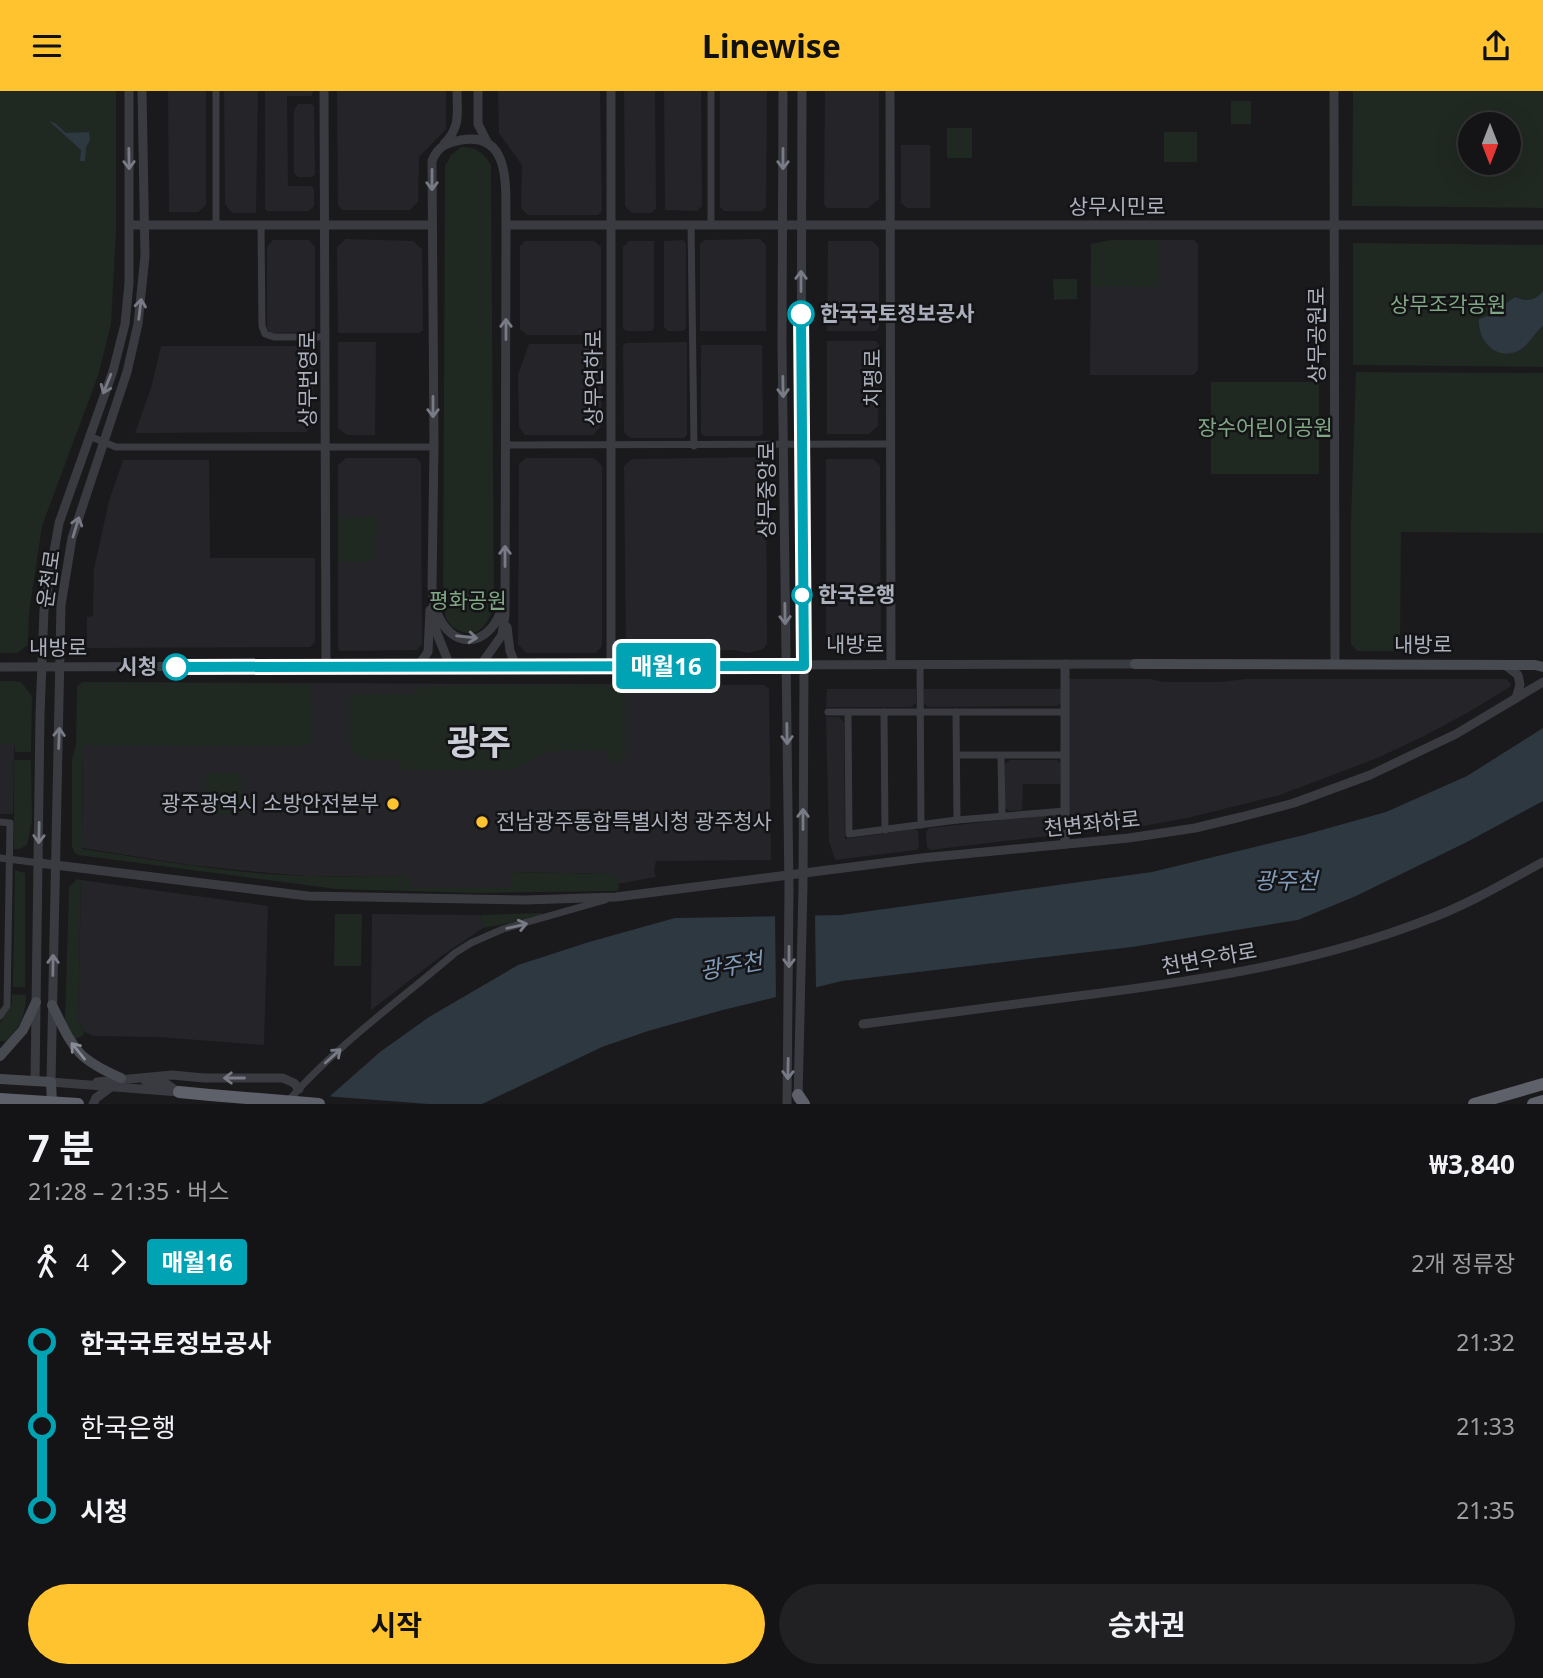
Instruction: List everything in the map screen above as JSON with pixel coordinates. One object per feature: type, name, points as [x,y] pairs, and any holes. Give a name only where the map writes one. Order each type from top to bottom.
[{"type":"highway","points":[[1474,1104],[1543,1084]]},
{"type":"highway","points":[[179,1092],[319,1104]]},
{"type":"highway","points":[[0,1099],[78,1104]]},
{"type":"highway","points":[[1533,1104],[1543,1101]]},
{"type":"main road","name":"내방로","points":[[1135,664],[1505,664],[1543,667]]},
{"type":"main road","points":[[0,1056],[23,1030],[36,1002]]},
{"type":"main road","points":[[52,1005],[76,1050],[86,1061],[121,1079]]},
{"type":"main road","points":[[0,1079],[51,1082],[52,1104]]},
{"type":"main road","points":[[35,1081],[35,1104]]},
{"type":"street","name":"운천로","points":[[35,1081],[44,610],[59,523],[113,371],[125,324],[130,225],[128,91]]},
{"type":"street","name":"운천로","points":[[51,1082],[61,605],[72,538],[127,372],[138,324],[145,256],[142,91]]},
{"type":"street","points":[[216,91],[216,225]]},
{"type":"street","name":"상무번영로","points":[[324,91],[326,666]]},
{"type":"street","points":[[450,666],[436,631],[432,598],[432,161],[457,126],[457,91]]},
{"type":"street","points":[[478,91],[478,124],[503,165],[506,225],[505,615],[510,651],[516,666]]},
{"type":"street","name":"상무연하로","points":[[611,91],[611,666]]},
{"type":"street","points":[[711,91],[711,225]]},
{"type":"street","name":"상무중앙로","points":[[783,91],[789,875],[787,1104]]},
{"type":"street","name":"상무중앙로","points":[[800,1101],[804,666],[800,225],[802,91]]},
{"type":"street","name":"치평로","points":[[890,91],[891,664]]},
{"type":"street","name":"상무공원로","points":[[1334,91],[1335,663]]},
{"type":"street","points":[[444,144],[468,139],[487,142]]},
{"type":"street","points":[[130,225],[432,225]]},
{"type":"street","points":[[261,225],[262,325],[265,334],[274,337],[325,337]]},
{"type":"street","name":"상무시민로","points":[[506,225],[1543,225]]},
{"type":"street","points":[[691,225],[694,446]]},
{"type":"street","points":[[89,436],[116,447],[434,447]]},
{"type":"street","points":[[505,445],[890,444]]},
{"type":"street","points":[[432,598],[442,626],[467,639],[476,639],[493,629],[505,602]]},
{"type":"street","points":[[418,666],[428,652],[432,598]]},
{"type":"street","points":[[480,666],[502,635],[505,615]]},
{"type":"street","points":[[920,664],[921,824]]},
{"type":"street","points":[[1065,664],[1065,844]]},
{"type":"street","name":"내방로","points":[[0,667],[1135,664]]},
{"type":"street","points":[[1505,664],[1518,675],[1520,685],[1516,698]]},
{"type":"street","name":"천변좌하로","points":[[39,863],[308,896],[525,899],[616,897],[922,858],[1129,838],[1195,828],[1294,803],[1370,775],[1416,754],[1543,682]]},
{"type":"street","points":[[828,712],[1065,712]]},
{"type":"street","points":[[848,712],[849,834],[957,820],[1065,811]]},
{"type":"street","points":[[884,712],[885,830]]},
{"type":"street","points":[[957,712],[957,820]]},
{"type":"street","points":[[957,755],[1065,755]]},
{"type":"street","points":[[1001,756],[1002,816]]},
{"type":"street","points":[[0,822],[10,823],[4,905],[7,1006],[0,1016]]},
{"type":"street","points":[[0,859],[39,863]]},
{"type":"street","name":"천변우하로","points":[[863,1024],[1179,983],[1280,964],[1370,940],[1429,919],[1471,901],[1543,862]]},
{"type":"street","name":"천변좌하로","points":[[285,1104],[365,1028],[455,953],[503,929],[616,897]]},
{"type":"street","points":[[81,1084],[172,1075],[204,1078],[282,1078],[294,1083],[299,1089]]},
{"type":"street","points":[[121,1079],[165,1083],[179,1092]]},
{"type":"street","points":[[51,1082],[179,1092]]},
{"type":"street","points":[[93,1104],[96,1098],[111,1087]]},
{"type":"shaded area","points":[[168,91],[206,91],[206,205],[198,212],[169,212]]},
{"type":"shaded area","points":[[224,91],[258,91],[256,213],[232,213],[225,204]]},
{"type":"shaded area","points":[[265,91],[314,91],[311,96],[287,96],[288,186],[311,186],[314,189],[314,206],[309,211],[265,209]]},
{"type":"shaded area","points":[[337,91],[446,91],[446,129],[419,157],[418,202],[410,210],[342,210],[338,205]]},
{"type":"shaded area","points":[[498,91],[600,91],[602,211],[598,215],[528,215],[521,208],[522,165],[499,133]]},
{"type":"shaded area","points":[[624,91],[655,91],[656,209],[651,213],[632,213],[625,206]]},
{"type":"shaded area","points":[[664,91],[701,91],[702,206],[697,211],[665,210]]},
{"type":"shaded area","points":[[720,91],[767,91],[766,207],[762,211],[724,211],[720,207]]},
{"type":"shaded area","points":[[825,91],[879,91],[879,199],[868,208],[827,208],[824,204]]},
{"type":"shaded area","points":[[298,104],[312,104],[314,107],[315,174],[312,177],[298,177],[294,173],[294,110]]},
{"type":"shaded area","points":[[901,145],[930,145],[930,208],[907,208],[901,203]]},
{"type":"shaded area","points":[[346,239],[413,241],[422,249],[423,330],[419,333],[338,333],[337,247]]},
{"type":"shaded area","points":[[760,239],[766,245],[766,331],[700,331],[700,244],[705,240]]},
{"type":"shaded area","points":[[273,240],[309,240],[315,247],[313,332],[271,333],[267,329],[267,247]]},
{"type":"shaded area","points":[[683,240],[686,243],[686,328],[683,331],[668,331],[664,327],[664,241]]},
{"type":"shaded area","points":[[1112,240],[1194,240],[1198,244],[1198,370],[1193,375],[1090,375],[1091,244]]},
{"type":"shaded area","points":[[525,241],[594,241],[601,247],[601,332],[598,335],[527,335],[520,329],[520,246]]},
{"type":"shaded area","points":[[629,241],[654,241],[652,331],[626,331],[623,328],[623,247]]},
{"type":"shaded area","points":[[828,241],[872,241],[879,248],[879,328],[876,331],[827,331]]},
{"type":"shaded area","points":[[827,341],[876,341],[879,345],[878,426],[869,434],[827,434]]},
{"type":"shaded area","points":[[338,342],[376,342],[375,435],[347,435],[338,428]]},
{"type":"shaded area","points":[[687,342],[687,435],[684,438],[630,438],[624,432],[623,346],[626,343]]},
{"type":"shaded area","points":[[529,344],[597,344],[602,348],[601,426],[593,435],[525,435],[519,427],[518,375]]},
{"type":"shaded area","points":[[701,345],[762,345],[763,434],[704,436],[701,433]]},
{"type":"shaded area","points":[[161,346],[309,346],[314,350],[313,425],[306,432],[135,433],[151,388]]},
{"type":"shaded area","points":[[761,457],[766,462],[767,644],[763,649],[749,653],[733,650],[672,651],[658,655],[631,653],[626,649],[624,466],[632,459]]},
{"type":"shaded area","points":[[346,458],[416,458],[421,463],[422,644],[417,650],[340,651],[338,648],[338,465]]},
{"type":"shaded area","points":[[526,458],[594,458],[602,466],[602,646],[596,653],[526,653],[518,644],[519,464]]},
{"type":"shaded area","points":[[826,459],[873,459],[880,466],[881,644],[873,651],[826,651]]},
{"type":"shaded area","points":[[123,460],[209,460],[210,558],[315,558],[315,642],[310,647],[87,648],[87,617],[93,616],[94,569],[109,501]]},
{"type":"shaded area","points":[[1068,679],[1220,682],[1246,679],[1506,679],[1511,684],[1467,713],[1424,736],[1375,759],[1280,795],[1143,826],[1070,831],[1067,828]]},
{"type":"shaded area","points":[[0,681],[15,681],[13,814],[0,814]]},
{"type":"shaded area","points":[[82,682],[764,685],[769,689],[771,860],[656,861],[656,877],[617,884],[611,874],[512,872],[512,888],[410,888],[410,877],[269,873],[190,865],[82,848],[83,745],[77,687]]},
{"type":"shaded area","points":[[827,689],[916,689],[916,703],[911,707],[826,707]]},
{"type":"shaded area","points":[[924,689],[1061,689],[1061,703],[1057,706],[928,707],[924,703]]},
{"type":"shaded area","points":[[826,717],[839,717],[844,722],[845,839],[914,829],[918,831],[919,847],[916,850],[835,860],[829,841]]},
{"type":"shaded area","points":[[1010,760],[1057,760],[1061,764],[1060,784],[1023,784],[1022,810],[1009,811],[1005,807],[1005,764]]},
{"type":"shaded area","points":[[1057,814],[1061,830],[1057,835],[930,850],[927,847],[926,832],[929,828]]},
{"type":"shaded area","points":[[81,880],[268,906],[264,1045],[158,1037],[93,1036],[85,1032],[78,1021]]},
{"type":"shaded area","points":[[372,914],[480,915],[483,928],[371,1010]]},
{"type":"green space","points":[[0,91],[116,91],[116,233],[111,324],[98,376],[42,526],[29,613],[28,645],[17,653],[0,653]]},
{"type":"green space","points":[[1353,91],[1543,91],[1543,208],[1352,206]]},
{"type":"green space","points":[[1231,101],[1251,101],[1251,124],[1231,124]]},
{"type":"green space","points":[[947,128],[972,128],[972,158],[947,158]]},
{"type":"green space","points":[[1164,132],[1197,132],[1197,162],[1164,162]]},
{"type":"green space","name":"평화공원","points":[[461,147],[479,151],[491,165],[494,606],[486,623],[473,633],[460,631],[451,625],[446,618],[443,604],[445,166],[451,155]]},
{"type":"green space","points":[[1112,240],[1159,240],[1158,287],[1091,286],[1091,244]]},
{"type":"green space","name":"상무조각공원","points":[[1353,243],[1543,245],[1543,367],[1353,365]]},
{"type":"green space","points":[[1053,279],[1077,279],[1077,299],[1054,300]]},
{"type":"green space","points":[[1356,372],[1543,373],[1543,533],[1401,532],[1400,651],[1357,651],[1351,644],[1351,520]]},
{"type":"green space","name":"장수어린이공원","points":[[1211,382],[1319,382],[1319,474],[1211,474]]},
{"type":"green space","points":[[338,517],[378,517],[378,536],[373,536],[373,562],[338,562]]},
{"type":"green space","points":[[0,681],[21,682],[32,696],[31,752],[15,752],[14,744],[0,744]]},
{"type":"green space","points":[[82,682],[308,684],[312,688],[313,741],[308,746],[83,745],[82,849],[251,872],[308,876],[411,877],[411,888],[512,888],[512,872],[611,874],[617,878],[619,888],[617,891],[477,893],[336,889],[78,855],[72,846],[72,759],[76,745],[77,687]]},
{"type":"green space","points":[[621,684],[625,688],[625,758],[618,765],[602,751],[567,750],[536,757],[516,770],[404,770],[395,759],[363,760],[349,748],[350,694],[413,694],[422,686]]},
{"type":"green space","points":[[14,760],[31,760],[32,821],[27,845],[20,849],[14,849]]},
{"type":"green space","points":[[205,773],[242,773],[242,814],[205,815]]},
{"type":"green space","points":[[15,870],[25,873],[25,987],[13,987]]},
{"type":"green space","points":[[77,879],[81,880],[78,1021],[85,1032],[75,1039],[65,1021],[69,887]]},
{"type":"green space","points":[[542,913],[542,917],[483,928],[480,915]]},
{"type":"green space","points":[[335,914],[362,914],[361,966],[334,966]]},
{"type":"green space","points":[[12,994],[26,995],[25,1009],[11,1036],[6,1041],[0,1041],[0,1023],[12,1005]]},
{"type":"water","points":[[49,121],[66,133],[89,132],[85,161],[80,161],[81,150]]},
{"type":"water","points":[[1543,291],[1543,326],[1516,352],[1507,354],[1492,349],[1482,336],[1479,319],[1490,315],[1515,297],[1530,300]]},
{"type":"water","name":"광주천","points":[[1543,728],[1543,801],[1465,843],[1356,896],[1298,920],[1132,947],[842,981],[648,1031],[602,1047],[482,1104],[321,1104],[380,1052],[429,1017],[518,965],[589,942],[675,918],[841,915],[1152,872],[1386,812],[1467,776]]},
{"type":"pier","points":[[815,912],[816,991],[776,1001],[775,913]]},
{"type":"pier","points":[[324,1096],[428,1104],[318,1104]]},
{"type":"bus line","name":"매월16","points":[[176,667],[804,666],[801,314]]},
{"type":"place","name":"한국국토정보공사","points":[[801,314]]},
{"type":"place","name":"한국은행","points":[[802,595]]},
{"type":"place","name":"시청","points":[[176,667]]},
{"type":"place","name":"광주광역시 소방안전본부","points":[[393,804]]},
{"type":"place","name":"전남광주통합특별시청 광주청사","points":[[482,822]]},
{"type":"district","name":"광주","points":[[479,743]]}]
